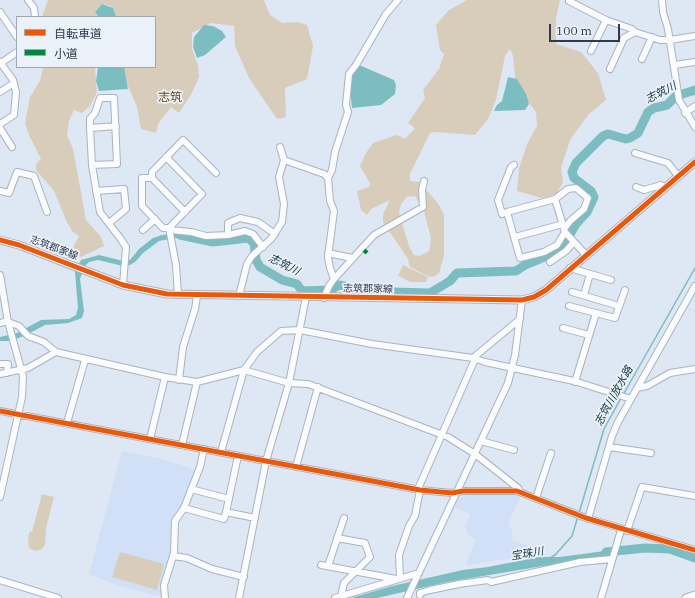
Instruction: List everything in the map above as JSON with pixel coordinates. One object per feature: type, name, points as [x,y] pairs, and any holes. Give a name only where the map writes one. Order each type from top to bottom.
[{"type":"main road","name":"志筑郡家線","points":[[0,240],[19,245],[123,285],[148,291],[178,295],[522,300],[542,293],[695,162]]},
{"type":"main road","points":[[686,598],[695,594]]},
{"type":"street","points":[[28,0],[34,8],[35,16]]},
{"type":"street","points":[[334,279],[330,268],[328,253],[334,211],[330,200],[328,178],[332,170],[335,152],[348,112],[346,105],[349,74],[356,65],[361,52],[386,14],[398,0]]},
{"type":"street","points":[[662,0],[679,100],[685,113],[695,127]]},
{"type":"street","points":[[569,1],[606,20],[632,29],[634,32],[652,37],[670,40],[695,36]]},
{"type":"street","points":[[0,12],[16,36]]},
{"type":"street","points":[[591,51],[606,20]]},
{"type":"street","points":[[610,69],[624,38],[634,32]]},
{"type":"street","points":[[642,59],[652,37]]},
{"type":"street","points":[[0,124],[14,115],[16,92],[14,83],[0,62],[16,53]]},
{"type":"street","points":[[674,66],[695,62]]},
{"type":"street","points":[[0,92],[14,83]]},
{"type":"street","points":[[92,165],[117,164],[114,98],[100,98],[95,112],[90,118],[90,128],[92,165],[100,212],[126,247],[126,265],[123,285]]},
{"type":"street","points":[[685,113],[695,106]]},
{"type":"street","points":[[90,128],[116,126]]},
{"type":"street","points":[[0,128],[12,147]]},
{"type":"street","points":[[185,212],[152,178],[152,172],[183,140],[216,173]]},
{"type":"street","points":[[239,296],[246,264],[252,256],[275,234],[284,214],[283,196],[279,177],[284,160],[280,147]]},
{"type":"street","points":[[635,153],[668,163],[678,176]]},
{"type":"street","points":[[166,157],[202,194],[185,212],[170,233],[176,265],[178,295]]},
{"type":"street","points":[[284,160],[324,174],[328,178]]},
{"type":"street","points":[[507,212],[520,258],[544,252],[557,245],[570,221],[584,209],[587,196],[576,188],[571,188],[555,199],[507,212],[502,214],[498,200],[514,165]]},
{"type":"street","points":[[0,191],[9,194],[17,172],[34,176],[47,212]]},
{"type":"street","points":[[152,178],[142,178],[142,206],[163,228],[170,233],[191,232],[206,236],[228,235],[245,231],[253,234],[261,248]]},
{"type":"street","points":[[324,296],[334,279],[374,235],[422,207],[422,190],[424,181]]},
{"type":"street","points":[[636,187],[644,190],[661,185],[665,188]]},
{"type":"street","points":[[96,191],[124,189],[126,209],[109,223]]},
{"type":"street","points":[[555,199],[565,230],[586,255]]},
{"type":"street","points":[[228,235],[228,223],[240,218],[258,222],[275,234]]},
{"type":"street","points":[[143,230],[155,219]]},
{"type":"street","points":[[514,237],[565,230]]},
{"type":"street","points":[[550,262],[566,251],[573,240]]},
{"type":"street","points":[[328,253],[352,258]]},
{"type":"street","points":[[570,268],[611,280]]},
{"type":"street","points":[[584,296],[590,274]]},
{"type":"street","points":[[0,275],[1,290],[8,321],[22,369],[23,390],[0,497]]},
{"type":"street","points":[[587,519],[609,447],[628,398],[637,388],[695,286]]},
{"type":"street","points":[[569,306],[615,318],[625,290]]},
{"type":"street","points":[[572,292],[620,306]]},
{"type":"street","points":[[179,380],[183,347],[195,309],[197,296]]},
{"type":"street","points":[[239,598],[266,461],[289,383],[306,297]]},
{"type":"street","points":[[522,300],[512,367],[504,392],[408,596],[420,596],[420,593],[459,584],[488,580],[491,582],[580,562],[612,558]]},
{"type":"street","points":[[576,382],[596,313]]},
{"type":"street","points":[[399,579],[399,555],[409,526],[415,516],[419,490],[474,358],[520,319]]},
{"type":"street","points":[[0,323],[8,321],[22,329],[28,336],[44,342],[56,352],[85,360],[179,380],[197,382],[244,370],[289,383],[308,384],[318,387],[455,440],[518,488],[520,492]]},
{"type":"street","points":[[563,328],[589,335]]},
{"type":"street","points":[[221,452],[244,370],[257,352],[280,332],[300,330],[372,344],[474,358],[576,382],[628,398]]},
{"type":"street","points":[[0,374],[32,366],[56,352]]},
{"type":"street","points":[[67,423],[85,360]]},
{"type":"street","points":[[0,364],[8,364],[7,373]]},
{"type":"street","points":[[637,388],[647,386],[670,373],[695,369]]},
{"type":"street","points":[[150,439],[165,377]]},
{"type":"street","points":[[182,445],[197,382]]},
{"type":"street","points":[[296,467],[318,387]]},
{"type":"street","points":[[0,411],[419,490],[457,492],[520,492],[587,519],[624,531],[695,550]]},
{"type":"street","points":[[481,441],[514,450]]},
{"type":"street","points":[[609,447],[651,453]]},
{"type":"street","points":[[165,598],[164,585],[173,556],[175,521],[184,508],[204,449]]},
{"type":"street","points":[[536,498],[551,453]]},
{"type":"street","points":[[184,508],[224,519],[238,456]]},
{"type":"street","points":[[600,598],[616,547],[642,487],[695,496]]},
{"type":"street","points":[[191,489],[229,499]]},
{"type":"street","points":[[226,512],[255,518]]},
{"type":"street","points":[[328,566],[344,518]]},
{"type":"street","points":[[337,538],[365,543],[370,557],[344,583],[338,597]]},
{"type":"street","points":[[173,556],[187,558],[212,569],[244,577]]},
{"type":"street","points":[[321,565],[399,579]]},
{"type":"street","points":[[338,597],[399,579],[418,576]]},
{"type":"street","points":[[0,580],[58,598]]},
{"type":"shaded area","points":[[48,0],[264,0],[270,15],[282,23],[297,22],[307,25],[313,46],[307,79],[285,88],[286,117],[277,119],[249,78],[235,46],[234,26],[211,23],[192,33],[192,49],[198,65],[199,77],[192,93],[179,113],[171,107],[158,124],[156,133],[141,129],[137,107],[120,68],[156,68],[156,16],[116,16],[111,6],[104,4],[97,9],[95,13],[98,16],[42,16]]},
{"type":"shaded area","points":[[467,0],[560,0],[556,19],[556,44],[581,52],[598,73],[606,100],[588,115],[570,140],[561,168],[563,182],[557,193],[545,199],[517,191],[519,169],[527,144],[537,126],[536,112],[523,95],[515,77],[513,56],[510,49],[505,56],[496,100],[488,119],[475,135],[436,132],[430,133],[410,174],[410,181],[420,182],[439,205],[444,215],[444,256],[439,273],[430,277],[410,267],[408,259],[383,222],[383,214],[390,200],[371,209],[367,215],[361,210],[357,191],[369,187],[370,183],[360,166],[373,143],[397,135],[405,139],[415,128],[408,123],[425,98],[423,90],[439,69],[444,54],[440,50],[436,25],[449,10]],"holes":[[[415,196],[424,211],[431,238],[429,251],[420,256],[414,255],[409,246],[399,213],[401,204],[407,197]]]},
{"type":"shaded area","points":[[43,68],[96,68],[97,92],[90,106],[82,113],[74,110],[69,121],[67,135],[73,149],[86,220],[101,237],[104,246],[81,257],[72,250],[79,236],[72,231],[54,191],[36,170],[36,164],[41,159],[29,135],[25,123],[30,97],[40,81]]},
{"type":"shaded area","points":[[403,265],[428,277],[426,282],[411,282],[398,276]]},
{"type":"shaded area","points":[[122,451],[161,459],[197,470],[181,511],[174,520],[172,553],[161,595],[157,596],[117,585],[89,574]]},
{"type":"shaded area","points":[[42,494],[54,497],[46,528],[45,545],[42,549],[35,551],[29,548],[28,537],[30,531],[32,532]]},
{"type":"shaded area","points":[[469,494],[521,495],[508,524],[511,528],[513,541],[530,546],[526,556],[466,565],[476,539],[467,534],[468,532],[465,526],[470,514],[455,507],[459,499]]},
{"type":"shaded area","points":[[120,552],[164,564],[157,590],[112,577]]},
{"type":"water","points":[[102,4],[113,8],[116,16],[98,16],[95,12]]},
{"type":"water","points":[[204,25],[213,26],[222,31],[226,37],[205,55],[197,58],[193,47],[194,37]]},
{"type":"water","points":[[359,65],[394,80],[396,85],[395,94],[381,105],[352,108],[350,89],[351,75]]},
{"type":"water","points":[[98,68],[124,68],[128,89],[99,91],[96,81]]},
{"type":"water","points":[[508,77],[517,79],[526,94],[529,104],[525,110],[494,111],[497,105],[502,101]]},
{"type":"water","points":[[179,233],[194,236],[190,240],[179,237],[159,241],[130,265],[123,266],[98,260],[89,262],[85,266],[80,279],[84,311],[82,318],[68,323],[45,325],[24,336],[10,341],[0,341],[0,337],[17,333],[41,320],[69,319],[76,315],[78,308],[75,272],[81,260],[99,255],[123,261],[130,260],[139,249],[153,238],[162,235]]},
{"type":"water","name":"宝珠川","points":[[612,550],[609,555],[447,582],[377,598],[351,598],[392,586],[463,570],[488,567],[539,557],[560,557]]},
{"type":"waterway","name":"志筑川","points":[[180,235],[213,242],[248,238],[254,243],[256,260],[260,267],[282,280],[297,284],[302,291],[331,290],[339,285],[349,287],[355,291],[430,293],[450,281],[457,273],[516,271],[525,265],[561,250],[576,224],[587,212],[594,197],[591,191],[574,178],[572,172],[576,163],[603,136],[608,134],[626,139],[630,138],[638,133],[648,112],[654,108],[667,105],[676,96],[695,90]]},
{"type":"waterway","name":"志筑川放水路","points":[[623,395],[695,268]]},
{"type":"waterway","name":"志筑川放水路","points":[[579,513],[604,429],[621,398]]},
{"type":"waterway","name":"志筑川放水路","points":[[550,558],[555,555],[572,536],[578,516]]},
{"type":"waterway","name":"宝珠川","points":[[606,552],[645,548],[670,549],[695,558]]},
{"type":"marked path","points":[[364,253],[367,250]]},
{"type":"cycle path","points":[[0,240],[19,245],[123,285],[167,294],[522,300],[534,297],[546,290],[695,162]]},
{"type":"cycle path","points":[[0,411],[420,490],[452,493],[463,491],[517,491],[586,518],[695,550]]},
{"type":"district","name":"志筑","points":[[170,98]]}]
